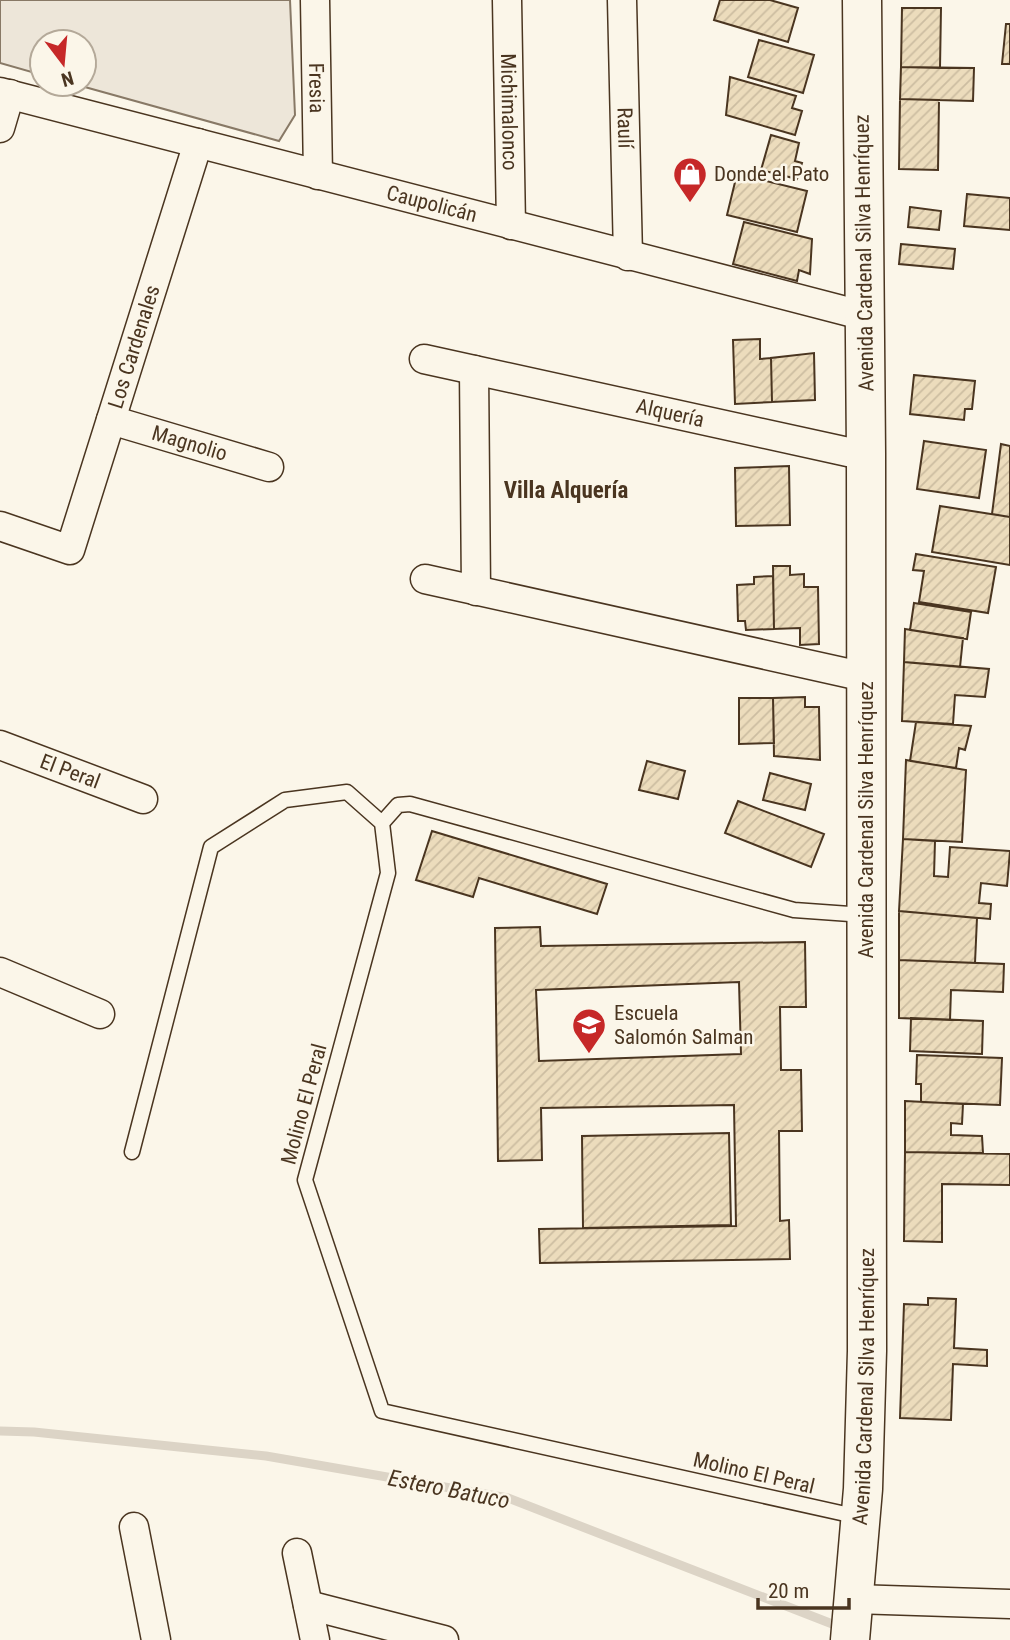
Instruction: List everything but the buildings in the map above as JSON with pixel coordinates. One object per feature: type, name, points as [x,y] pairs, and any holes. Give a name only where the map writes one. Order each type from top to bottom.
[{"type":"street","name":"Fresia","points":[[315,0],[318,174]]},
{"type":"street","name":"Michimalonco","points":[[507,0],[511,225]]},
{"type":"street","name":"Raulí","points":[[622,0],[628,256]]},
{"type":"street","name":"Avenida Cardenal Silva Henríquez","points":[[852,1620],[861,1517],[867,1351],[866,453],[862,0]]},
{"type":"street","name":"Caupolicán","points":[[5,93],[864,316]]},
{"type":"street","points":[[0,128],[5,93]]},
{"type":"street","name":"Los Cardenales","points":[[0,526],[70,550],[198,143]]},
{"type":"street","name":"Alquería","points":[[424,359],[835,449],[866,453]]},
{"type":"street","points":[[474,370],[476,592]]},
{"type":"street","name":"Magnolio","points":[[111,420],[269,467]]},
{"type":"street","points":[[425,579],[865,677]]},
{"type":"street","name":"El Peral","points":[[0,745],[143,799]]},
{"type":"street","points":[[0,972],[100,1014]]},
{"type":"street","points":[[134,1527],[156,1640]]},
{"type":"street","points":[[297,1553],[315,1640]]},
{"type":"street","points":[[852,1620],[1010,1604]]},
{"type":"street","points":[[308,1605],[444,1640]]},
{"type":"lane","points":[[132,1152],[211,847],[285,800],[347,792],[382,823],[398,805],[410,804],[794,910],[866,915]]},
{"type":"lane","name":"Molino El Peral","points":[[382,823],[388,873],[305,1180],[382,1410],[861,1517]]},
{"type":"shaded area","points":[[0,0],[290,0],[295,115],[279,141],[98,91],[98,28],[28,28],[28,71],[0,63]]},
{"type":"waterway","name":"Estero Batuco","points":[[0,1431],[34,1432],[266,1456],[508,1498],[840,1627]]},
{"type":"place","name":"Donde el Pato","points":[[690,204]]},
{"type":"place","name":"Escuela Salomón Salman","points":[[589,1055]]},
{"type":"district","name":"Villa Alquería","points":[[566,490]]}]
